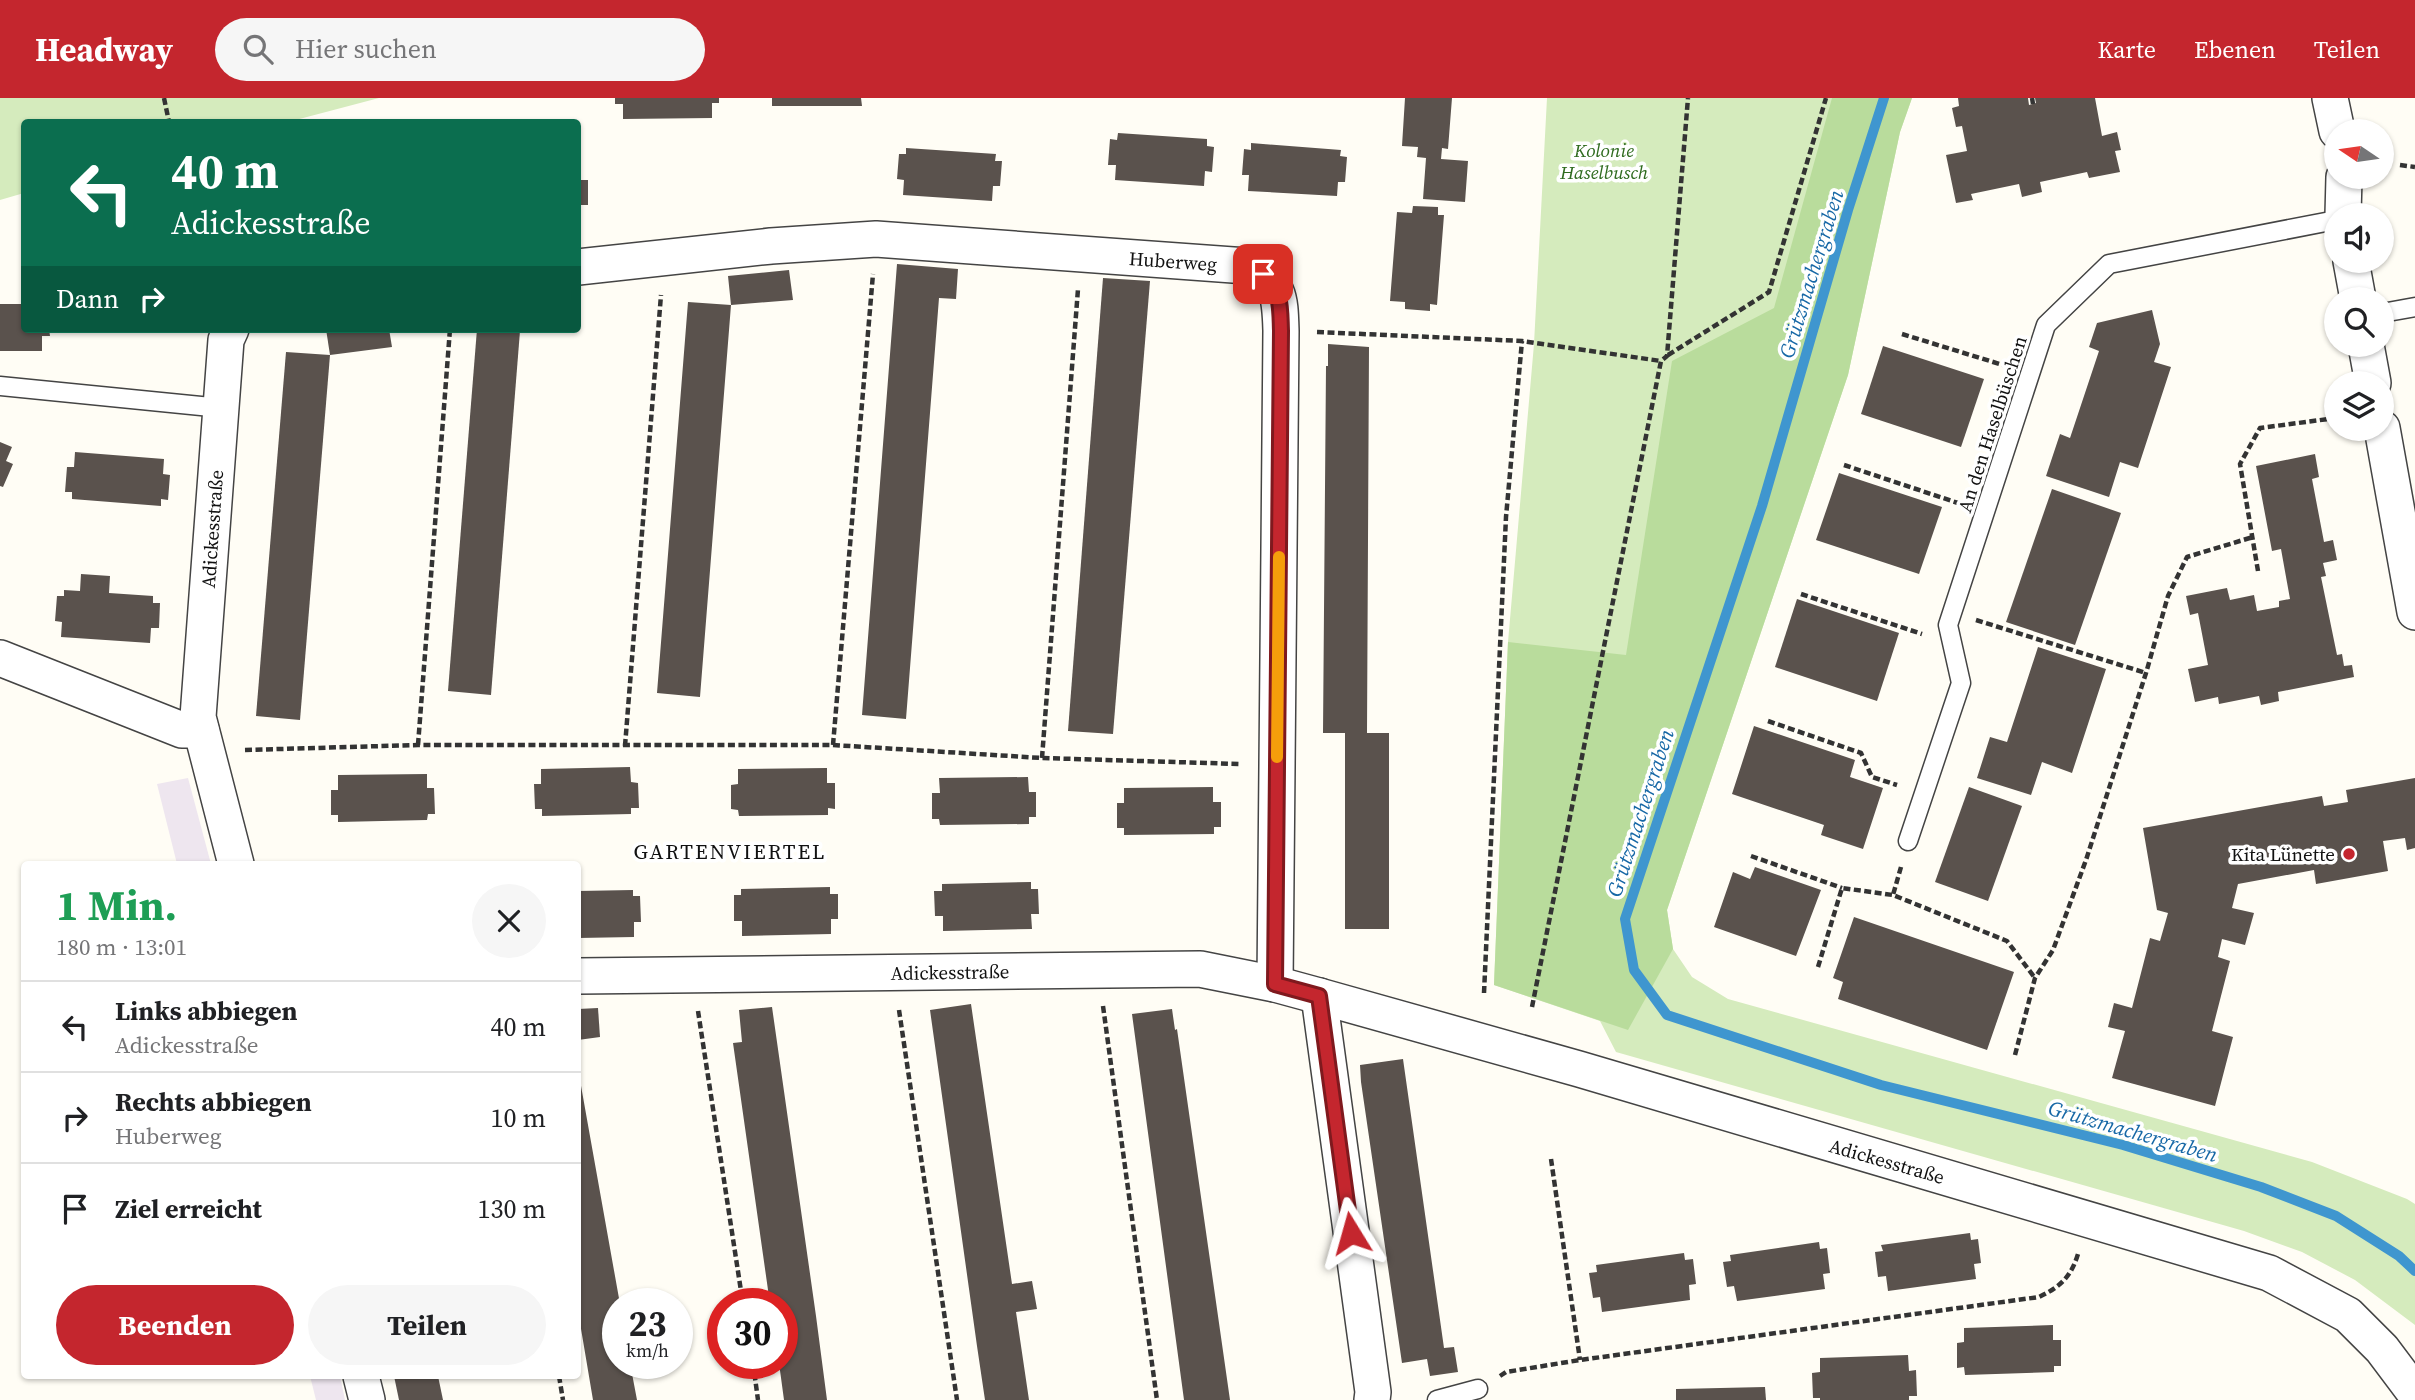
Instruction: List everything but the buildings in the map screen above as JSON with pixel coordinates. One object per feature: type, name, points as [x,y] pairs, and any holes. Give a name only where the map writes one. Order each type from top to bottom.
[{"type":"street","points":[[2330,98],[2334,119]]},
{"type":"street","name":"Huberweg","points":[[581,267],[771,246],[876,239],[1247,266],[1263,274],[1273,284],[1280,299],[1281,331],[1275,984]]},
{"type":"street","name":"Adickesstraße","points":[[229,333],[226,340],[198,717],[235,861]]},
{"type":"street","points":[[2384,441],[2415,612]]},
{"type":"street","points":[[0,658],[182,730],[201,730]]},
{"type":"street","name":"Adickesstraße","points":[[581,976],[1199,969],[1275,984],[1592,1073],[2269,1273],[2348,1315],[2382,1349],[2415,1394]]},
{"type":"street","points":[[1319,996],[1372,1400]]},
{"type":"street","points":[[362,1379],[367,1400]]},
{"type":"lane","name":"An den Haselbüschen","points":[[1908,841],[1961,683],[1948,625],[2046,325],[2109,264],[2324,222]]},
{"type":"lane","points":[[2394,311],[2415,307]]},
{"type":"lane","points":[[0,386],[221,408]]},
{"type":"lane","points":[[1437,1400],[1478,1389]]},
{"type":"path","points":[[164,98],[168,119]]},
{"type":"path","points":[[1667,356],[1688,98]]},
{"type":"path","points":[[1532,1007],[1661,361],[1769,292],[1826,98]]},
{"type":"path","points":[[2400,164],[2415,167]]},
{"type":"path","points":[[833,745],[873,273]]},
{"type":"path","points":[[1042,758],[1078,285]]},
{"type":"path","points":[[625,746],[662,287]]},
{"type":"path","points":[[1304,332],[1522,341],[1661,361]]},
{"type":"path","points":[[418,745],[450,333]]},
{"type":"path","points":[[1902,334],[2031,374]]},
{"type":"path","points":[[1484,993],[1506,517],[1522,341]]},
{"type":"path","points":[[2258,571],[2240,464],[2260,428],[2324,420]]},
{"type":"path","points":[[1844,465],[1985,512]]},
{"type":"path","points":[[2015,1055],[2035,978],[2053,950],[2086,860],[2168,596],[2187,557],[2253,537]]},
{"type":"path","points":[[1801,594],[1952,644]]},
{"type":"path","points":[[1953,612],[2146,673]]},
{"type":"path","points":[[1768,721],[1861,753],[1872,777],[1925,794]]},
{"type":"path","points":[[234,751],[418,745],[833,745],[1042,758],[1246,765]]},
{"type":"path","points":[[1893,895],[1908,841]]},
{"type":"path","points":[[1751,856],[1842,888],[1893,895],[2007,941],[2035,978]]},
{"type":"path","points":[[1818,967],[1842,888]]},
{"type":"path","points":[[1102,996],[1157,1400]]},
{"type":"path","points":[[898,999],[957,1400]]},
{"type":"path","points":[[697,1003],[741,1288]]},
{"type":"path","points":[[1551,1159],[1580,1360]]},
{"type":"path","points":[[1478,1389],[1506,1372],[2039,1297],[2058,1288],[2066,1279],[2073,1270],[2080,1248]]},
{"type":"path","points":[[560,1379],[563,1400]]},
{"type":"path","points":[[755,1379],[758,1400]]},
{"type":"shaded area","points":[[188,778],[210,861],[176,861],[157,784]]},
{"type":"shaded area","points":[[311,1379],[341,1379],[345,1400],[316,1400]]},
{"type":"green space","points":[[0,98],[379,98],[299,119],[21,119],[21,194],[0,200]]},
{"type":"green space","name":"Kolonie Haselbusch","points":[[1547,98],[1912,98],[1900,132],[1848,375],[1667,910],[1673,949],[1692,977],[1728,999],[2312,1162],[2407,1199],[2415,1204],[2415,1325],[2355,1280],[2302,1252],[2244,1231],[1616,1052],[1600,1021],[1494,985],[1508,642],[1534,344]]},
{"type":"green space","points":[[1832,98],[1912,98],[1900,132],[1848,375],[1667,910],[1673,949],[1628,1030],[1494,985],[1508,642],[1626,655],[1672,361],[1774,308]]},
{"type":"waterway","name":"Grützmachergraben","points":[[1884,98],[1848,210],[1762,506],[1625,919],[1634,970],[1667,1015],[1881,1085],[2123,1145],[2261,1187],[2336,1216],[2399,1256],[2415,1271]]},
{"type":"slow traffic","points":[[1277,757],[1279,557]]},
{"type":"place","name":"Kita Lünette","points":[[2349,854]]},
{"type":"district","name":"GARTENVIERTEL","points":[[730,851]]},
{"type":"route","points":[[1263,274],[1273,284],[1280,299],[1281,331],[1275,984],[1319,996],[1351,1233]]}]
